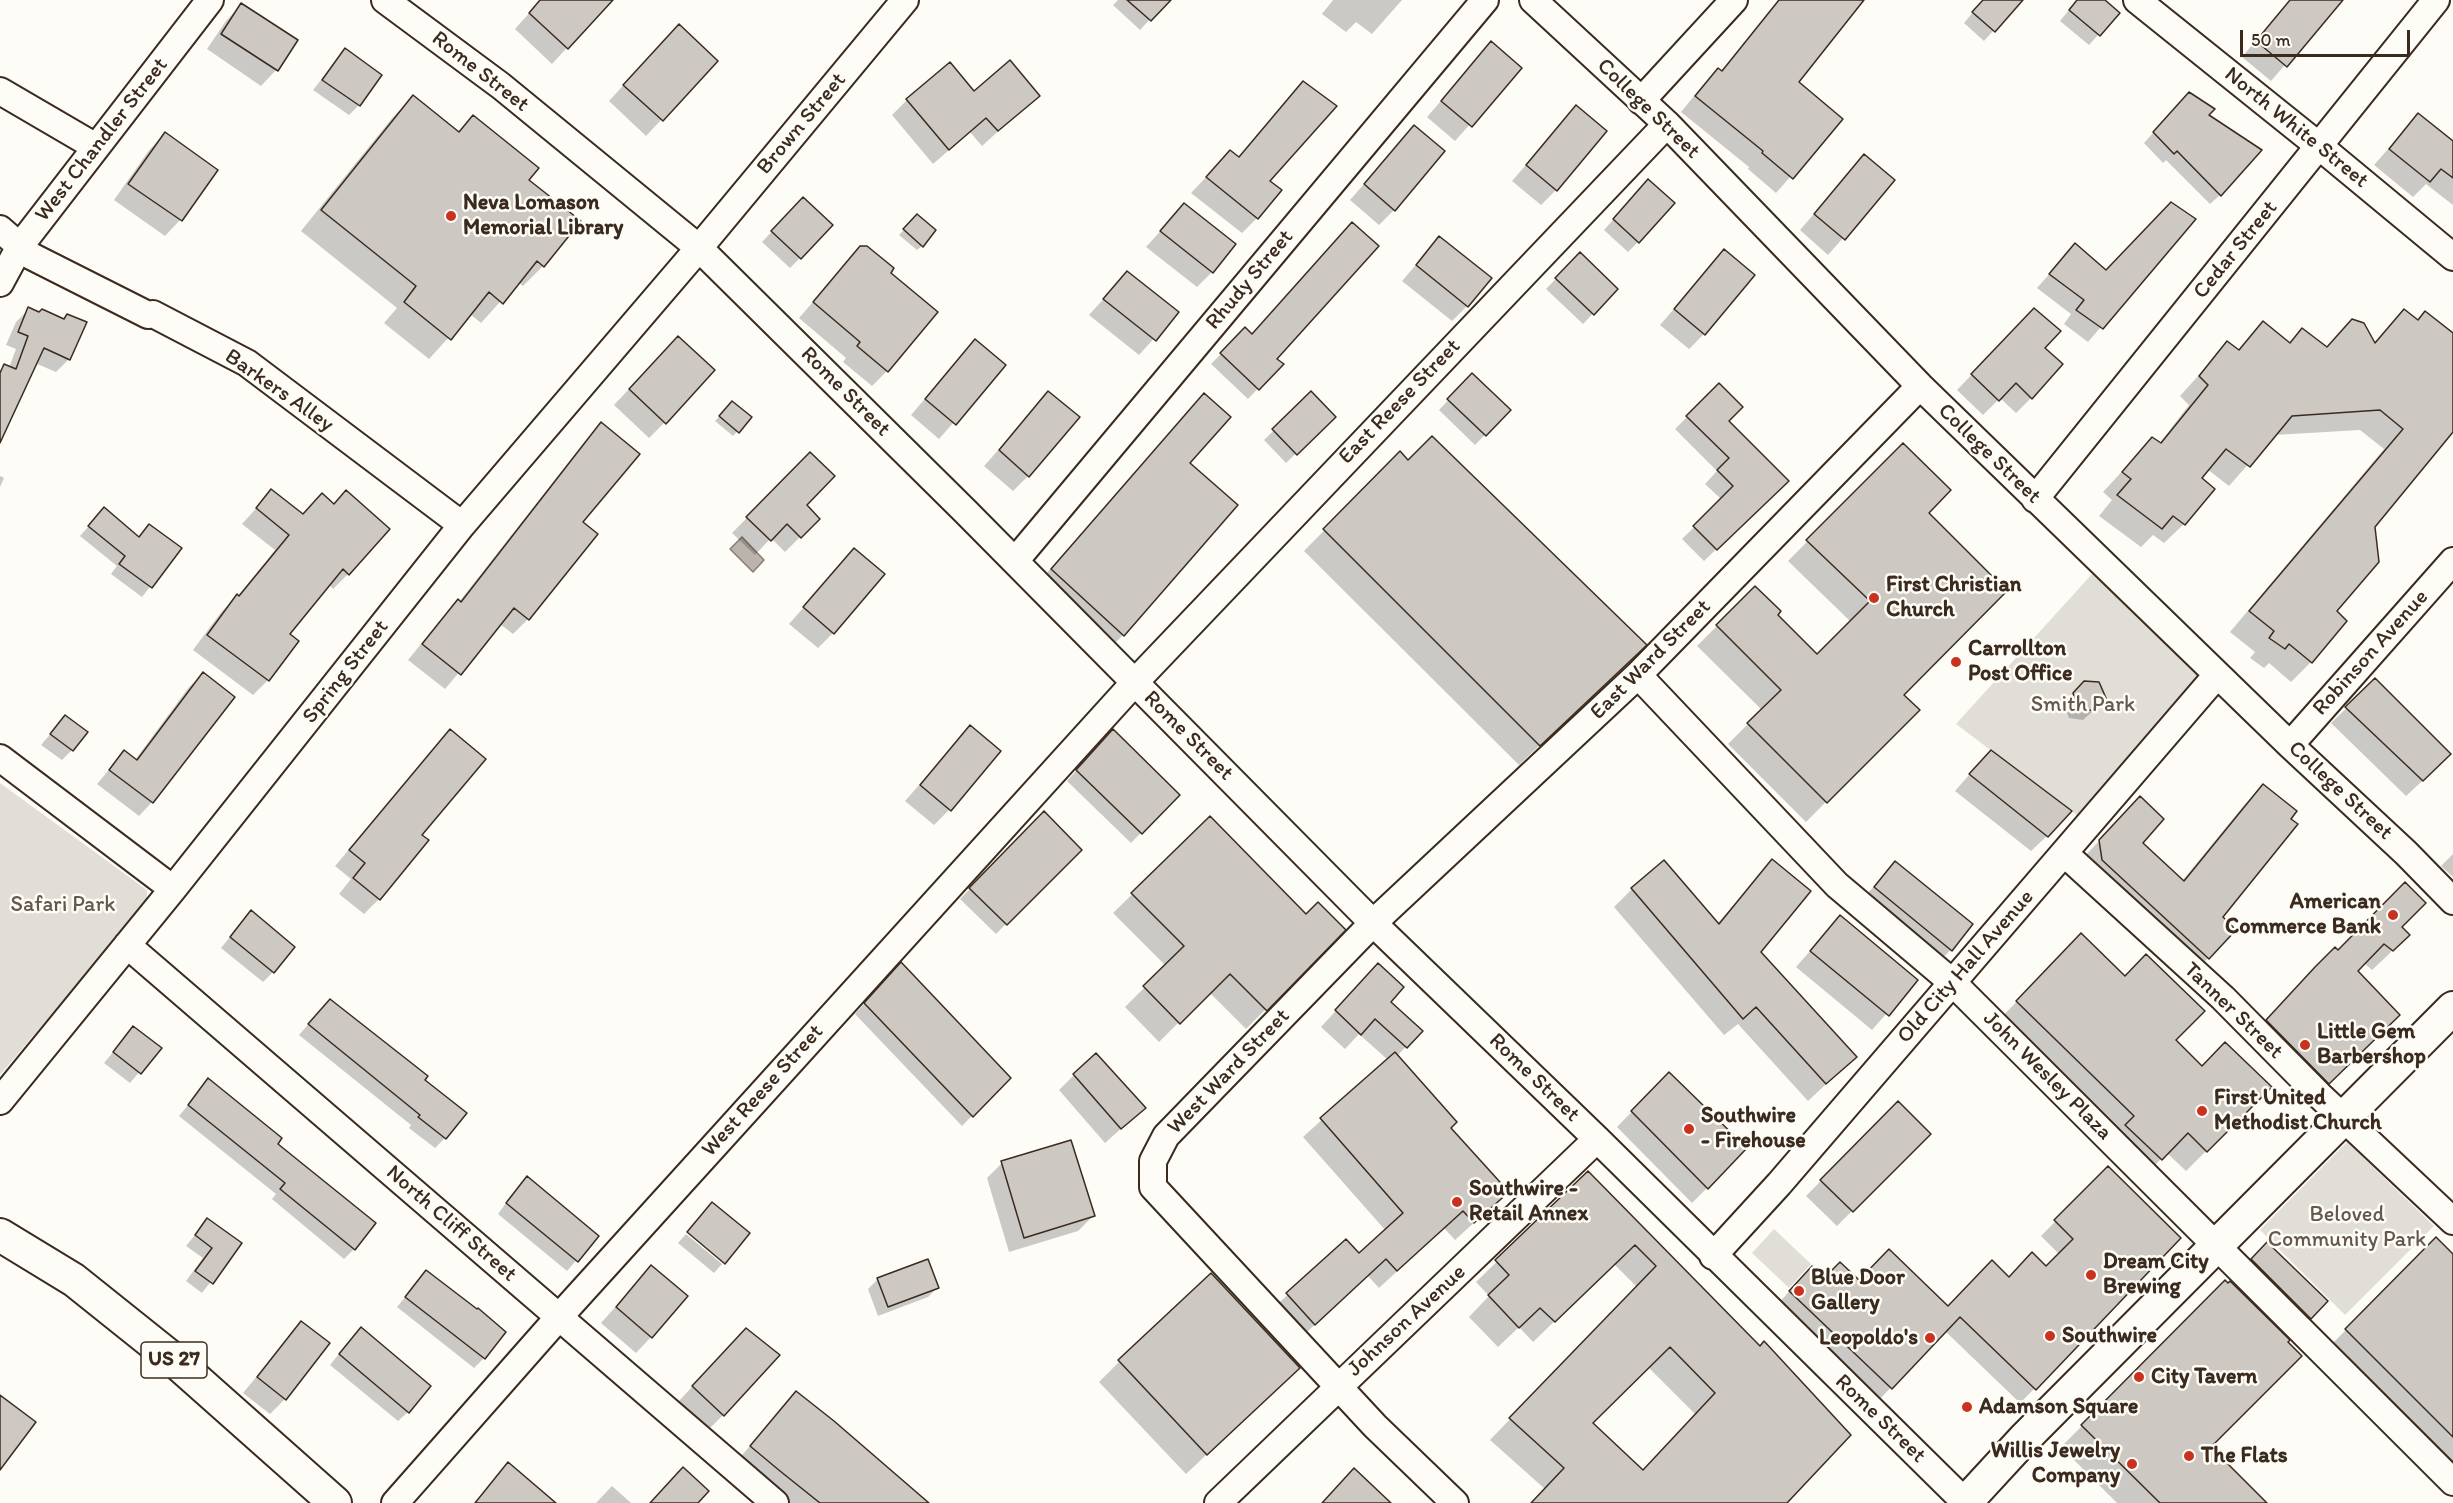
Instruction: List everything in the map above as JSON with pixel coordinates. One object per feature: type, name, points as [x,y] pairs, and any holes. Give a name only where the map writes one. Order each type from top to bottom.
[{"type":"main road","points":[[1965,1503],[1981,1483],[2216,1244],[2453,1008]]},
{"type":"main road","name":"US 27","points":[[0,1234],[74,1280],[174,1360],[335,1503]]},
{"type":"street","name":"West Chandler Street","points":[[0,283],[20,246],[210,0]]},
{"type":"street","name":"Rome Street","points":[[385,0],[501,87],[699,248],[1015,561],[1372,923],[1597,1139],[1965,1503]]},
{"type":"street","name":"Brown Street","points":[[699,248],[905,0]]},
{"type":"street","name":"Rhudy Street","points":[[1015,561],[1485,0]]},
{"type":"street","name":"College Street","points":[[1533,0],[1667,124],[1920,386],[2035,499],[2290,745],[2406,853],[2453,901]]},
{"type":"street","points":[[1641,101],[1734,0]]},
{"type":"street","name":"North White Street","points":[[2137,0],[2453,257]]},
{"type":"street","name":"Cedar Street","points":[[2035,499],[2436,0]]},
{"type":"street","points":[[0,91],[96,147]]},
{"type":"street","name":"East Reese Street","points":[[1135,682],[1667,124]]},
{"type":"street","name":"Barkers Alley","points":[[0,230],[31,256],[148,315],[153,314],[247,363],[462,525]]},
{"type":"street","name":"Spring Street","points":[[0,1101],[173,889],[462,525],[699,248]]},
{"type":"street","name":"East Ward Street","points":[[1372,923],[1638,675],[1920,386]]},
{"type":"street","name":"Robinson Avenue","points":[[2290,745],[2453,561]]},
{"type":"street","name":"John Wesley Plaza","points":[[1638,675],[1837,885],[1953,982],[2453,1482]]},
{"type":"street","name":"Old City Hall Avenue","points":[[1713,1256],[2217,675]]},
{"type":"street","name":"West Reese Street","points":[[395,1503],[559,1317],[1135,682]]},
{"type":"street","points":[[0,758],[173,889]]},
{"type":"street","name":"Tanner Street","points":[[2064,853],[2223,998],[2453,1221]]},
{"type":"street","name":"West Ward Street","points":[[1372,923],[1166,1136],[1153,1161],[1153,1187],[1338,1386],[1455,1503]]},
{"type":"street","name":"North Cliff Street","points":[[127,945],[775,1503]]},
{"type":"street","name":"Johnson Avenue","points":[[1218,1503],[1597,1139]]},
{"type":"green space","name":"Smith Park","points":[[2102,563],[2217,675],[2089,824],[1956,724]]},
{"type":"green space","name":"Safari Park","points":[[0,783],[147,890],[147,901],[0,1075]]},
{"type":"green space","name":"Beloved Community Park","points":[[2347,1142],[2434,1226],[2345,1315],[2260,1230]]},
{"type":"green space","points":[[1774,1229],[1811,1264],[1789,1288],[1752,1253]]},
{"type":"shaded area","points":[[742,537],[764,560],[753,572],[730,549]]},
{"type":"building","points":[[540,0],[613,0],[568,49],[529,13]]},
{"type":"building","points":[[1127,0],[1171,0],[1151,21]]},
{"type":"building","points":[[1779,0],[1864,0],[1799,82],[1843,119],[1793,179],[1762,153],[1763,151],[1695,96],[1718,68],[1722,71]]},
{"type":"building","points":[[1983,0],[2023,0],[1995,32],[1972,12]]},
{"type":"building","points":[[2077,0],[2105,0],[2120,13],[2100,36],[2069,10]]},
{"type":"building","points":[[2290,0],[2343,0],[2287,67],[2256,41]]},
{"type":"building","points":[[241,3],[298,40],[278,71],[221,34]]},
{"type":"building","points":[[679,24],[718,61],[663,121],[623,85]]},
{"type":"building","points":[[1491,41],[1522,68],[1472,127],[1441,101]]},
{"type":"building","points":[[345,48],[382,75],[360,106],[322,80]]},
{"type":"building","points":[[1010,60],[1040,96],[998,131],[986,118],[949,150],[906,99],[950,62],[974,91]]},
{"type":"building","points":[[1303,81],[1337,106],[1270,181],[1282,190],[1258,219],[1206,177],[1230,150],[1239,157]]},
{"type":"building","points":[[2189,92],[2215,109],[2209,115],[2262,150],[2221,196],[2177,151],[2174,154],[2153,132]]},
{"type":"building","name":"Neva Lomason Memorial Library","points":[[413,95],[459,132],[473,115],[539,168],[529,180],[581,221],[544,267],[537,261],[503,304],[489,292],[451,340],[404,302],[416,286],[321,210]]},
{"type":"building","points":[[1576,105],[1607,131],[1557,191],[1526,165]]},
{"type":"building","points":[[2418,113],[2453,141],[2453,178],[2441,169],[2430,182],[2389,149]]},
{"type":"building","points":[[1414,125],[1445,151],[1395,211],[1364,184]]},
{"type":"building","points":[[165,132],[218,170],[182,221],[128,184]]},
{"type":"building","points":[[1864,154],[1895,180],[1845,240],[1814,214]]},
{"type":"building","points":[[1648,179],[1675,203],[1639,243],[1613,219]]},
{"type":"building","points":[[803,197],[833,225],[801,259],[771,231]]},
{"type":"building","points":[[2171,202],[2196,219],[2103,329],[2076,310],[2084,300],[2049,274],[2075,243],[2106,270]]},
{"type":"building","points":[[1184,203],[1236,244],[1213,273],[1160,231]]},
{"type":"building","points":[[917,214],[936,230],[923,247],[903,229]]},
{"type":"building","points":[[1352,222],[1379,246],[1277,359],[1284,364],[1259,390],[1220,353],[1245,327],[1252,334]]},
{"type":"building","points":[[1439,236],[1492,278],[1468,307],[1416,265]]},
{"type":"building","points":[[860,246],[867,246],[894,268],[891,273],[938,312],[888,372],[857,346],[860,342],[813,302]]},
{"type":"building","points":[[1724,249],[1755,275],[1705,335],[1674,309]]},
{"type":"building","points":[[1580,252],[1618,289],[1594,315],[1555,278]]},
{"type":"building","points":[[1127,271],[1179,312],[1156,341],[1103,299]]},
{"type":"building","points":[[28,307],[39,312],[42,309],[64,319],[67,314],[87,322],[70,360],[44,348],[0,443],[0,373],[4,364],[16,369],[28,336],[18,332]]},
{"type":"building","points":[[2034,308],[2061,331],[2045,348],[2063,364],[2032,399],[2016,383],[1999,401],[1971,374]]},
{"type":"building","points":[[2404,309],[2418,320],[2425,311],[2453,333],[2453,432],[2375,527],[2379,562],[2337,611],[2347,621],[2312,663],[2289,644],[2285,649],[2269,638],[2274,631],[2249,611],[2403,429],[2380,410],[2292,416],[2250,467],[2226,449],[2202,478],[2215,489],[2185,525],[2173,516],[2162,529],[2117,495],[2131,479],[2122,472],[2152,437],[2161,443],[2208,385],[2199,376],[2227,341],[2239,350],[2263,321],[2290,343],[2302,328],[2327,347],[2352,319],[2364,323],[2375,343]]},
{"type":"building","points":[[678,336],[715,370],[666,424],[629,389]]},
{"type":"building","points":[[975,339],[1006,365],[956,425],[925,399]]},
{"type":"building","points":[[1472,373],[1511,410],[1486,436],[1447,399]]},
{"type":"building","points":[[1719,383],[1743,407],[1729,421],[1789,481],[1717,550],[1693,526],[1733,486],[1717,470],[1729,458],[1686,416]]},
{"type":"building","points":[[1048,391],[1080,417],[1029,477],[999,450]]},
{"type":"building","points":[[1311,391],[1336,417],[1297,455],[1272,429]]},
{"type":"building","points":[[1204,393],[1231,417],[1190,463],[1238,505],[1124,636],[1051,569]]},
{"type":"building","points":[[732,401],[752,417],[739,433],[719,416]]},
{"type":"building","points":[[601,422],[640,454],[583,522],[598,534],[529,620],[514,608],[461,675],[422,644],[458,599],[461,602]]},
{"type":"building","points":[[1432,436],[1647,645],[1540,746],[1323,529],[1400,451],[1408,460]]},
{"type":"building","points":[[1903,443],[1951,490],[1929,513],[2007,591],[1904,695],[1920,710],[1827,803],[1747,723],[1781,690],[1716,625],[1755,586],[1781,611],[1778,615],[1817,654],[1870,601],[1806,540]]},
{"type":"building","points":[[810,452],[835,476],[807,505],[820,519],[801,538],[787,524],[771,541],[746,517]]},
{"type":"building","points":[[271,489],[303,514],[322,493],[334,504],[346,490],[390,529],[349,575],[343,569],[290,634],[299,641],[269,681],[207,635],[237,594],[239,596],[289,535],[256,508]]},
{"type":"building","points":[[104,507],[139,537],[149,524],[182,548],[152,588],[119,564],[125,556],[88,526]]},
{"type":"building","points":[[854,548],[885,574],[834,634],[803,607]]},
{"type":"building","points":[[203,672],[235,697],[153,803],[109,770],[124,750],[137,760]]},
{"type":"building","points":[[2375,678],[2451,754],[2423,781],[2345,707]]},
{"type":"building","points":[[2084,681],[2099,682],[2106,698],[2095,711],[2078,708],[2073,693]]},
{"type":"building","points":[[65,715],[88,732],[73,751],[50,734]]},
{"type":"building","points":[[970,725],[1001,751],[951,811],[920,785]]},
{"type":"building","points":[[450,729],[486,759],[422,835],[429,840],[380,900],[353,878],[365,863],[349,850]]},
{"type":"building","points":[[1113,729],[1180,795],[1142,834],[1076,770]]},
{"type":"building","points":[[1991,750],[2072,811],[2048,837],[1969,774]]},
{"type":"building","points":[[2263,784],[2297,811],[2291,819],[2298,824],[2223,917],[2236,930],[2209,959],[2102,860],[2099,840],[2140,796],[2164,819],[2143,843],[2184,881]]},
{"type":"building","points":[[1044,811],[1082,850],[1007,925],[969,888]]},
{"type":"building","points":[[1210,816],[1306,914],[1318,902],[1346,930],[1267,1011],[1230,974],[1180,1024],[1143,986],[1184,946],[1131,893]]},
{"type":"building","points":[[1772,859],[1811,891],[1761,952],[1857,1057],[1826,1084],[1756,1007],[1743,1019],[1631,888],[1664,860],[1719,924]]},
{"type":"building","points":[[1895,861],[1973,924],[1952,951],[1874,887]]},
{"type":"building","points":[[2405,882],[2426,903],[2402,927],[2410,935],[2393,951],[2384,944],[2358,971],[2400,1015],[2329,1084],[2266,1020],[2335,947],[2338,950]]},
{"type":"building","points":[[251,910],[295,947],[274,973],[230,937]]},
{"type":"building","points":[[1840,915],[1918,980],[1889,1016],[1810,951]]},
{"type":"building","points":[[2081,933],[2125,976],[2146,954],[2205,1011],[2176,1040],[2202,1066],[2225,1042],[2272,1087],[2207,1152],[2188,1133],[2162,1160],[2125,1125],[2134,1116],[2016,1001]]},
{"type":"building","points":[[901,962],[1011,1078],[973,1117],[864,1003]]},
{"type":"building","points":[[1378,963],[1404,987],[1391,1002],[1423,1031],[1407,1048],[1375,1019],[1361,1035],[1335,1010]]},
{"type":"building","points":[[330,999],[428,1076],[425,1080],[467,1113],[446,1139],[308,1024]]},
{"type":"building","points":[[133,1026],[162,1048],[141,1074],[113,1052]]},
{"type":"building","points":[[1395,1052],[1457,1122],[1451,1128],[1509,1192],[1474,1223],[1463,1211],[1397,1271],[1386,1259],[1315,1325],[1286,1293],[1346,1239],[1359,1253],[1403,1213],[1320,1118]]},
{"type":"building","points":[[1096,1053],[1146,1108],[1121,1129],[1073,1074]]},
{"type":"building","name":"Southwire - Firehouse","points":[[1669,1072],[1747,1148],[1708,1189],[1631,1111]]},
{"type":"building","points":[[208,1078],[282,1138],[278,1144],[376,1223],[355,1250],[280,1189],[285,1183],[188,1105]]},
{"type":"building","points":[[1898,1101],[1931,1134],[1853,1212],[1820,1180]]},
{"type":"building","points":[[1071,1140],[1095,1216],[1024,1238],[1001,1161]]},
{"type":"building","points":[[2108,1166],[2181,1238],[2036,1390],[1960,1317],[1892,1389],[1789,1291],[1812,1266],[1824,1278],[1840,1262],[1859,1280],[1889,1249],[1948,1306],[1992,1260],[2009,1277],[2032,1252],[2046,1266],[2073,1239],[2054,1220]]},
{"type":"building","points":[[1588,1171],[1760,1346],[1764,1341],[1851,1435],[1787,1503],[1531,1503],[1564,1468],[1509,1418],[1656,1266],[1635,1245],[1555,1322],[1540,1308],[1519,1328],[1488,1295],[1509,1275],[1495,1260]],"holes":[[[1670,1347],[1715,1393],[1643,1470],[1593,1423]]]},
{"type":"building","points":[[527,1176],[599,1236],[578,1262],[506,1203]]},
{"type":"building","points":[[712,1202],[750,1233],[725,1264],[687,1232]]},
{"type":"building","points":[[207,1218],[242,1243],[213,1284],[195,1271],[212,1248],[195,1235]]},
{"type":"building","points":[[2436,1237],[2453,1254],[2453,1437],[2345,1329]]},
{"type":"building","points":[[2267,1242],[2328,1301],[2311,1319],[2251,1259]]},
{"type":"building","points":[[928,1259],[939,1288],[888,1307],[877,1278]]},
{"type":"building","points":[[651,1265],[688,1296],[652,1338],[616,1307]]},
{"type":"building","points":[[426,1270],[478,1308],[506,1332],[485,1359],[405,1297]]},
{"type":"building","points":[[1211,1273],[1300,1368],[1207,1455],[1118,1360]]},
{"type":"building","points":[[2225,1280],[2228,1283],[2230,1281],[2290,1340],[2288,1342],[2302,1356],[2211,1447],[2267,1503],[2160,1503],[2081,1425]]},
{"type":"building","points":[[301,1321],[330,1343],[286,1400],[257,1377]]},
{"type":"building","points":[[361,1327],[431,1386],[409,1413],[339,1354]]},
{"type":"building","points":[[746,1328],[780,1355],[724,1416],[692,1386]]},
{"type":"building","points":[[796,1391],[929,1503],[820,1503],[750,1446]]},
{"type":"building","points":[[0,1395],[36,1422],[0,1470]]},
{"type":"building","points":[[508,1462],[556,1503],[475,1503]]},
{"type":"building","points":[[683,1467],[709,1491],[698,1503],[650,1503]]},
{"type":"building","points":[[1354,1468],[1391,1503],[1322,1503]]},
{"type":"place","name":"Neva Lomason Memorial Library","points":[[451,216]]},
{"type":"place","name":"First Christian Church","points":[[1874,598]]},
{"type":"place","name":"Carrollton Post Office","points":[[1956,662]]},
{"type":"place","name":"American Commerce Bank","points":[[2393,915]]},
{"type":"place","name":"Little Gem Barbershop","points":[[2305,1045]]},
{"type":"place","name":"First United Methodist Church","points":[[2202,1111]]},
{"type":"place","name":"Southwire - Firehouse","points":[[1689,1129]]},
{"type":"place","name":"Southwire - Retail Annex","points":[[1457,1202]]},
{"type":"place","name":"Dream City Brewing","points":[[2091,1275]]},
{"type":"place","name":"Blue Door Gallery","points":[[1799,1291]]},
{"type":"place","name":"Southwire","points":[[2050,1336]]},
{"type":"place","name":"Leopoldo's","points":[[1930,1338]]},
{"type":"place","name":"City Tavern","points":[[2139,1377]]},
{"type":"place","name":"Adamson Square","points":[[1967,1407]]},
{"type":"place","name":"The Flats","points":[[2189,1456]]},
{"type":"place","name":"Willis Jewelry Company","points":[[2132,1464]]}]
